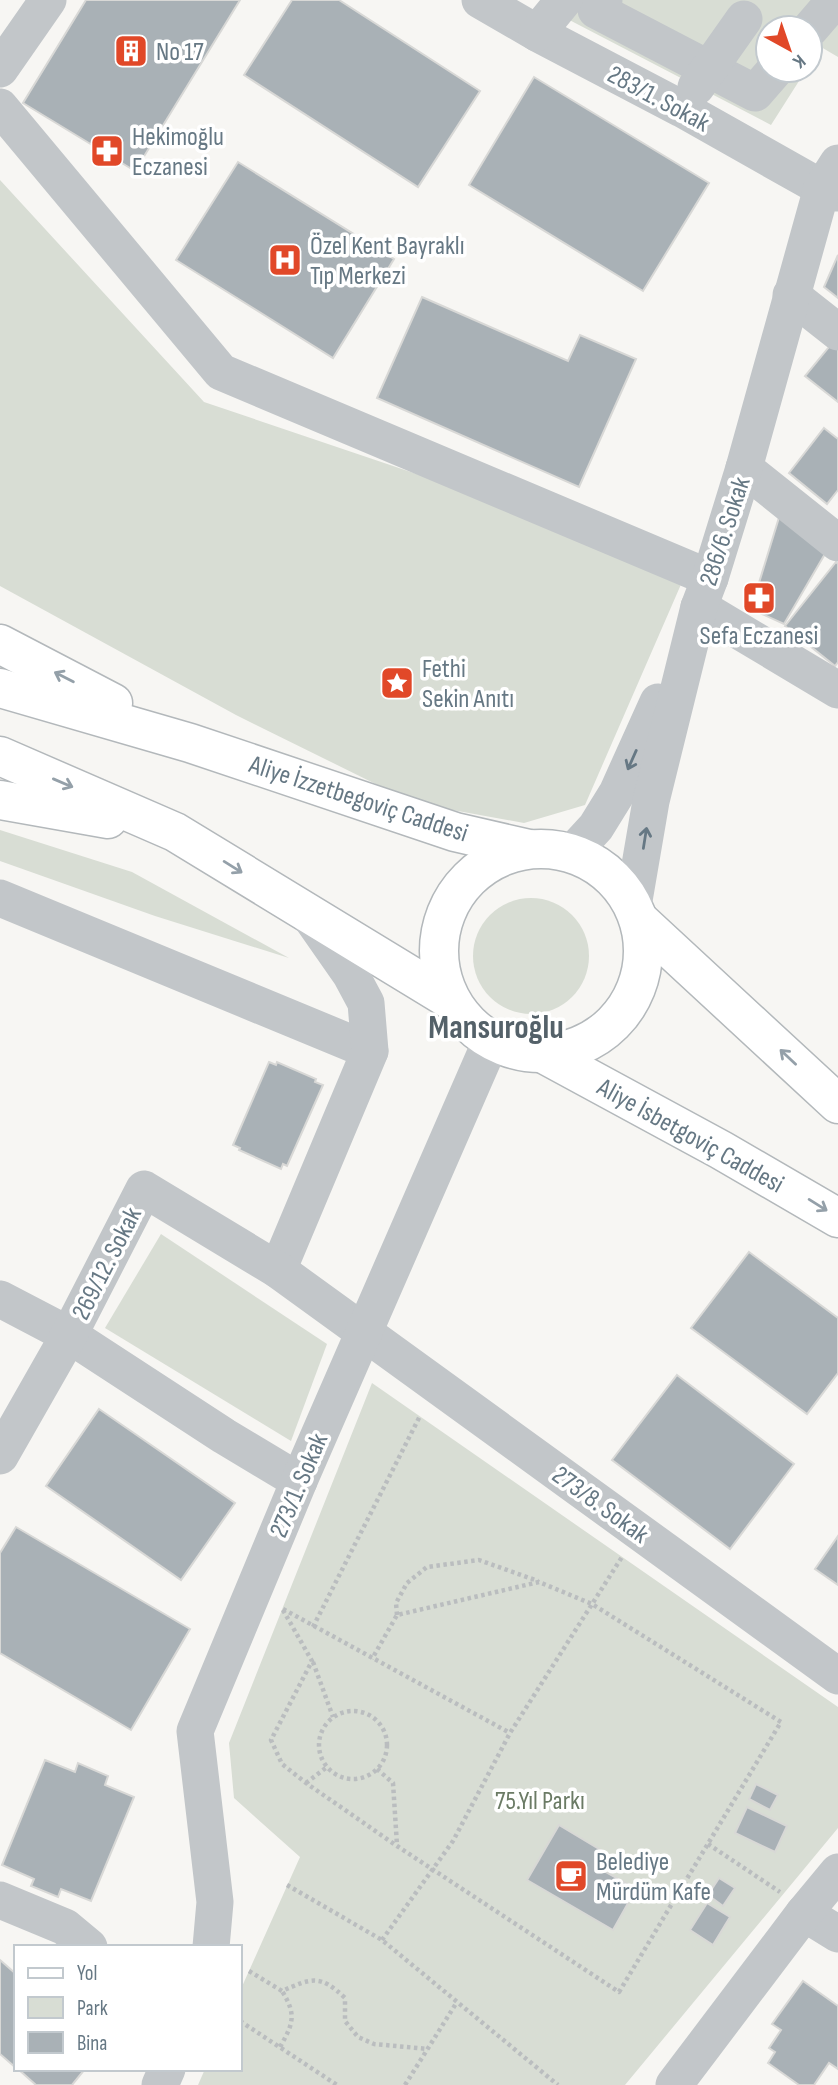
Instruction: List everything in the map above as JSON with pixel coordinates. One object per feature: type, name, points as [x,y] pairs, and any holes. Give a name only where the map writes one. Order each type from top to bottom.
[{"type":"main road","points":[[0,644],[190,743]]},
{"type":"main road","points":[[0,688],[190,743]]},
{"type":"main road","name":"Aliye İzzetbegoviç Caddesi","points":[[190,743],[455,832],[529,849]]},
{"type":"main road","points":[[0,756],[175,832],[450,999]]},
{"type":"main road","points":[[0,800],[175,832]]},
{"type":"main road","points":[[529,849],[573,852],[599,866],[619,883],[645,932],[643,964],[636,991],[621,1016],[599,1035],[573,1049],[544,1054],[516,1051],[491,1041],[467,1023],[450,999],[440,972],[438,944],[444,916],[458,891],[477,871],[502,856],[529,849]]},
{"type":"main road","points":[[636,913],[838,1104]]},
{"type":"main road","name":"Aliye İsbetgoviç Caddesi","points":[[544,1054],[721,1150],[838,1218]]},
{"type":"street","points":[[0,69],[48,0]]},
{"type":"street","name":"283/1. Sokak","points":[[480,0],[682,109],[833,182]]},
{"type":"street","points":[[537,33],[564,0]]},
{"type":"street","points":[[604,0],[596,10],[755,93],[763,84]]},
{"type":"street","points":[[682,109],[744,19]]},
{"type":"street","points":[[0,107],[221,372],[704,593],[838,690]]},
{"type":"street","name":"286/6. Sokak","points":[[636,913],[651,801],[704,593],[744,468],[791,295],[833,182]]},
{"type":"street","points":[[791,295],[838,332]]},
{"type":"street","points":[[744,468],[838,543]]},
{"type":"street","points":[[573,852],[596,827],[617,793],[704,593]]},
{"type":"street","points":[[0,898],[370,1051]]},
{"type":"street","points":[[278,1270],[370,1051],[366,1003],[351,975],[307,912]]},
{"type":"street","name":"273/1. Sokak","points":[[212,1945],[215,1902],[195,1731],[299,1481],[491,1041]]},
{"type":"street","name":"269/12. Sokak","points":[[0,1455],[69,1335],[144,1189],[278,1270],[364,1332]]},
{"type":"street","points":[[0,1299],[69,1335],[224,1436],[299,1481]]},
{"type":"street","name":"273/8. Sokak","points":[[364,1332],[838,1676]]},
{"type":"street","points":[[674,2085],[794,1903],[838,1872]]},
{"type":"street","points":[[0,1900],[65,1927],[87,1945]]},
{"type":"street","points":[[794,1903],[838,1934]]},
{"type":"path","points":[[313,1627],[420,1416]]},
{"type":"path","points":[[382,1940],[453,1841],[510,1733],[624,1554]]},
{"type":"path","points":[[312,1661],[271,1740],[282,1764],[397,1846],[619,1992],[781,1722],[592,1604],[479,1560],[427,1567],[407,1583],[396,1604],[397,1615],[372,1658]]},
{"type":"path","points":[[397,1615],[539,1582]]},
{"type":"path","points":[[333,1717],[312,1661],[282,1609],[510,1733]]},
{"type":"path","points":[[355,1710],[376,1719],[387,1738],[387,1749],[377,1769],[368,1776],[346,1778],[327,1767],[321,1757],[320,1735],[333,1717],[355,1710]]},
{"type":"path","points":[[306,1783],[327,1767]]},
{"type":"path","points":[[377,1769],[393,1783],[397,1846]]},
{"type":"path","points":[[708,1844],[794,1903]]},
{"type":"path","points":[[287,1885],[382,1940],[558,2085]]},
{"type":"path","points":[[248,1971],[282,1991],[290,2004],[291,2027],[280,2047]]},
{"type":"path","points":[[282,1991],[309,1980],[330,1984],[345,1998],[345,2021],[358,2037],[374,2044],[428,2049]]},
{"type":"path","points":[[405,2085],[457,2002]]},
{"type":"path","points":[[242,2022],[337,2085]]},
{"type":"green space","points":[[564,0],[838,0],[838,57],[824,49],[824,14],[754,14],[754,84],[797,84],[771,125],[554,12]]},
{"type":"green space","points":[[0,180],[204,402],[689,566],[585,805],[524,823],[414,803],[236,715],[0,586]]},
{"type":"green space","points":[[0,830],[132,872],[289,958],[155,916],[0,861]]},
{"type":"green space","points":[[531,898],[553,903],[572,915],[584,934],[589,956],[584,978],[572,997],[553,1009],[531,1014],[509,1009],[490,997],[478,978],[473,956],[478,934],[490,915],[509,903]]},
{"type":"green space","points":[[161,1234],[327,1344],[291,1441],[105,1328]]},
{"type":"green space","name":"75.Yıl Parkı","points":[[372,1383],[838,1707],[838,1828],[625,2085],[198,2085],[204,2071],[242,2071],[242,1987],[300,1857],[234,1798],[229,1743]]},
{"type":"building","name":"No 17","points":[[86,0],[240,0],[135,171],[23,103]]},
{"type":"building","points":[[292,0],[339,0],[480,91],[418,187],[244,75]]},
{"type":"building","points":[[534,77],[709,183],[643,291],[469,185]]},
{"type":"building","name":"Özel Kent Bayraklı Tıp Merkezi","points":[[238,162],[394,259],[333,358],[176,260]]},
{"type":"building","points":[[838,255],[838,298],[824,287]]},
{"type":"building","points":[[422,297],[568,361],[580,335],[636,359],[579,487],[377,398]]},
{"type":"building","points":[[838,336],[838,402],[805,376]]},
{"type":"building","points":[[824,428],[838,439],[838,490],[827,504],[789,473]]},
{"type":"building","points":[[781,511],[829,547],[784,624],[751,609]]},
{"type":"building","points":[[836,562],[838,662],[835,666],[785,626]]},
{"type":"building","points":[[269,1062],[276,1065],[277,1062],[316,1079],[315,1082],[323,1085],[287,1166],[283,1164],[281,1169],[233,1145]]},
{"type":"building","points":[[749,1252],[838,1318],[838,1373],[807,1414],[691,1328]]},
{"type":"building","points":[[677,1375],[794,1464],[730,1549],[612,1460]]},
{"type":"building","points":[[99,1409],[235,1503],[181,1580],[46,1486]]},
{"type":"building","points":[[16,1527],[190,1629],[131,1730],[0,1653],[0,1553]]},
{"type":"building","points":[[838,1536],[838,1585],[815,1569]]},
{"type":"building","points":[[45,1760],[75,1772],[78,1763],[108,1776],[105,1785],[134,1797],[91,1901],[61,1889],[58,1897],[31,1886],[34,1879],[2,1865]]},
{"type":"building","points":[[756,1784],[778,1795],[770,1810],[749,1799]]},
{"type":"building","points":[[747,1807],[787,1826],[775,1852],[735,1833]]},
{"type":"building","name":"Belediye Mürdüm Kafe","points":[[559,1825],[614,1858],[606,1872],[636,1889],[613,1930],[527,1880]]},
{"type":"building","points":[[719,1878],[735,1888],[723,1906],[708,1895]]},
{"type":"building","points":[[707,1903],[730,1917],[713,1945],[690,1930]]},
{"type":"building","points":[[0,1960],[14,1972],[14,2066],[0,2054]]},
{"type":"building","points":[[803,1981],[838,2006],[838,2069],[829,2063],[814,2085],[799,2085],[768,2063],[775,2052],[769,2048],[781,2030],[772,2024]]},
{"type":"building","points":[[20,2071],[83,2071],[72,2085],[36,2085]]},
{"type":"place","name":"No 17","points":[[131,51]]},
{"type":"place","name":"Hekimoğlu Eczanesi","points":[[107,151]]},
{"type":"place","name":"Özel Kent Bayraklı Tıp Merkezi","points":[[285,260]]},
{"type":"place","name":"Sefa Eczanesi","points":[[759,598]]},
{"type":"place","name":"Fethi Sekin Anıtı","points":[[397,683]]},
{"type":"place","name":"Belediye Mürdüm Kafe","points":[[571,1876]]},
{"type":"district","name":"Mansuroğlu","points":[[496,1026]]}]
